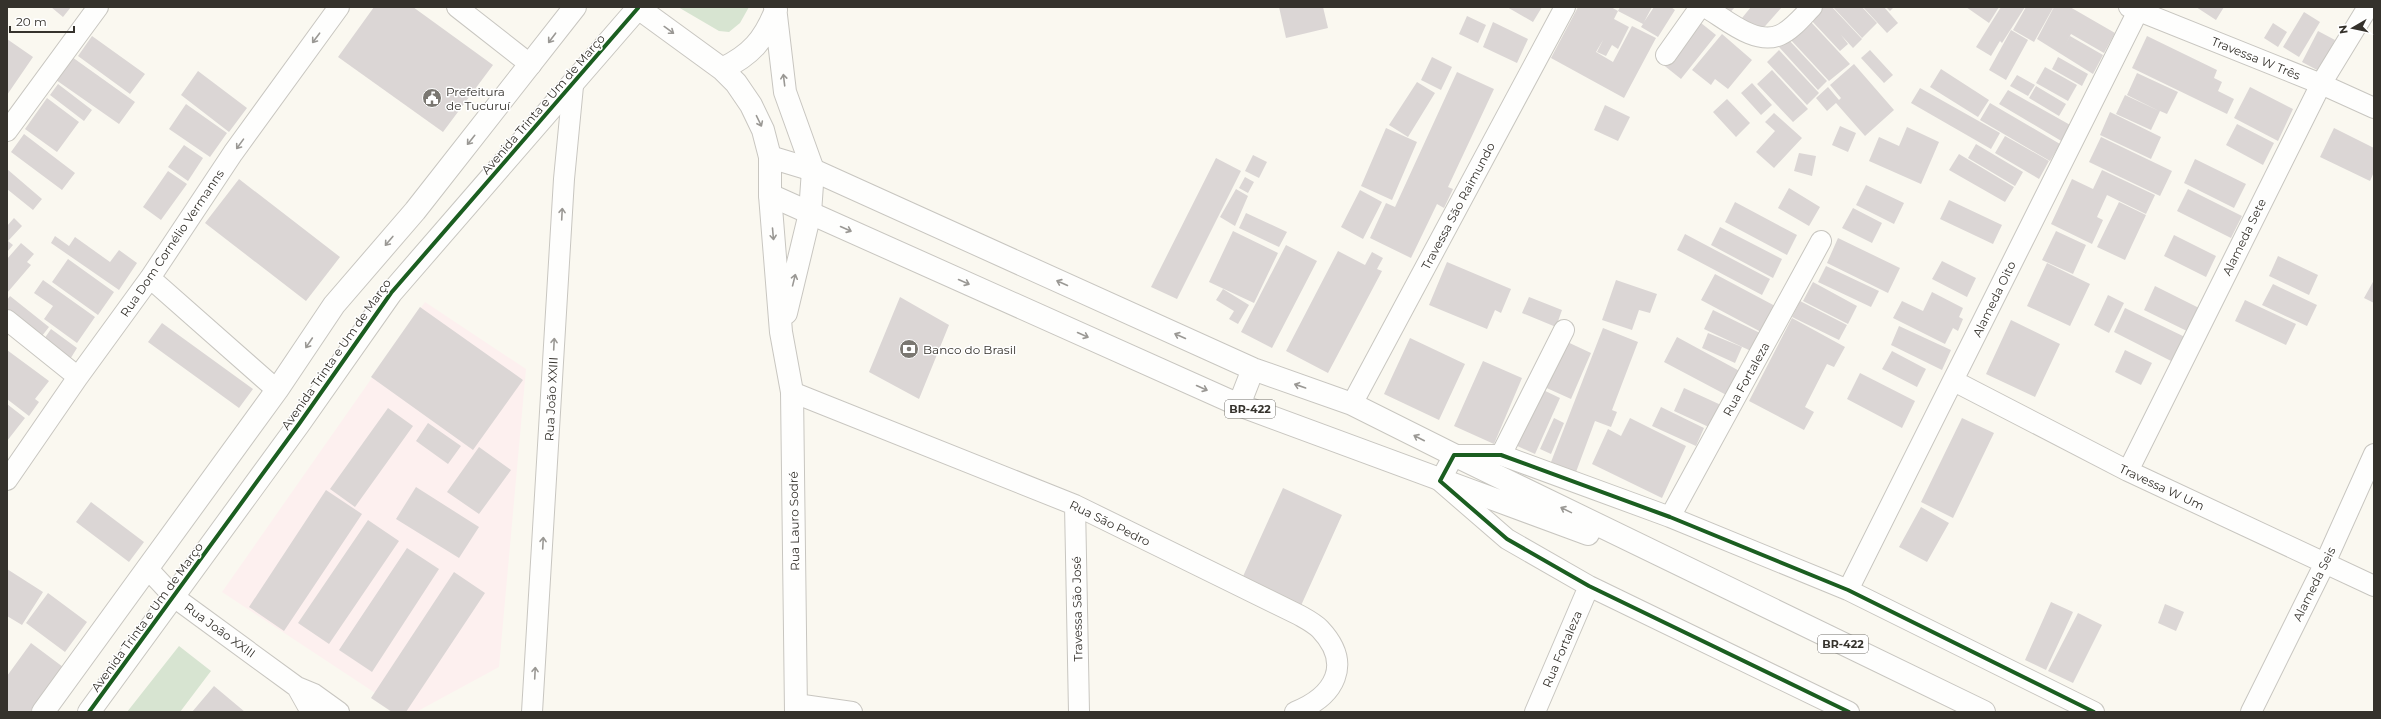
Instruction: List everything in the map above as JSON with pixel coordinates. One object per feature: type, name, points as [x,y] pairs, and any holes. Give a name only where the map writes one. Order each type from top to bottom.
[{"type":"main road","name":"Avenida Trinta e Um de Março","points":[[43,712],[277,390],[334,305],[415,211],[575,7]]},
{"type":"main road","name":"Avenida Trinta e Um de Março","points":[[89,712],[174,597],[391,292],[573,86],[638,8]]},
{"type":"main road","name":"Rua Lauro Sodré","points":[[638,8],[722,69],[736,83],[751,105],[763,130],[770,157],[770,195],[781,332],[792,392],[796,708]]},
{"type":"main road","name":"Rua Lauro Sodré","points":[[776,8],[785,92],[812,170],[810,213],[781,332]]},
{"type":"main road","points":[[722,69],[751,52],[761,39],[776,8]]},
{"type":"main road","name":"BR-422","points":[[770,157],[812,170],[1253,369],[1352,404],[1454,456],[1984,712]]},
{"type":"main road","name":"BR-422","points":[[770,195],[1239,405],[1440,481],[1702,576]]},
{"type":"main road","points":[[1239,405],[1253,369]]},
{"type":"street","points":[[7,131],[98,7]]},
{"type":"street","name":"Rua Dom Cornélio Vermanns","points":[[7,480],[78,377],[150,278],[233,153],[339,7]]},
{"type":"street","points":[[457,7],[531,65]]},
{"type":"street","name":"Travessa São Raimundo","points":[[1352,404],[1565,7]]},
{"type":"street","points":[[1666,55],[1700,7]]},
{"type":"street","points":[[1705,7],[1752,35],[1765,38],[1780,35],[1812,7]]},
{"type":"street","name":"Alameda Sete","points":[[2128,471],[2321,84],[2368,7]]},
{"type":"street","name":"Travessa W Três","points":[[2135,8],[2321,84],[2374,108]]},
{"type":"street","name":"Alameda Oito","points":[[1848,590],[1954,381],[2135,8]]},
{"type":"street","name":"Rua João XXIII","points":[[531,712],[564,179],[573,86]]},
{"type":"street","name":"Rua Fortaleza","points":[[1670,517],[1821,241]]},
{"type":"street","points":[[150,278],[277,390]]},
{"type":"street","points":[[7,320],[78,377]]},
{"type":"street","points":[[1501,455],[1564,330]]},
{"type":"street","name":"Travessa W Um","points":[[1954,381],[2128,471],[2374,586]]},
{"type":"street","name":"Rua São Pedro","points":[[792,392],[1075,505],[1299,615],[1319,628],[1332,645],[1338,666],[1336,678],[1316,699],[1305,708],[1295,712]]},
{"type":"street","name":"Alameda Seis","points":[[2251,712],[2325,563],[2374,454]]},
{"type":"street","points":[[1849,712],[1589,586],[1507,540],[1440,481],[1454,456],[1501,455],[1670,517],[1848,590],[2094,712]]},
{"type":"street","name":"Travessa São José","points":[[1075,505],[1079,712]]},
{"type":"street","name":"Rua João XXIII","points":[[147,568],[174,597],[297,687],[314,694],[339,712]]},
{"type":"street","name":"Rua Fortaleza","points":[[1535,712],[1589,586]]},
{"type":"street","name":"Rua João XXIII","points":[[297,687],[311,712]]},
{"type":"street","points":[[796,708],[852,712]]},
{"type":"shaded area","points":[[425,302],[526,369],[499,667],[416,712],[404,712],[222,592]]},
{"type":"green space","points":[[678,7],[749,7],[740,23],[729,32],[719,31]]},
{"type":"green space","points":[[179,646],[211,671],[180,712],[127,712]]},
{"type":"building","points":[[51,7],[71,7],[63,17]]},
{"type":"building","name":"Prefeitura de Tucuruí","points":[[374,7],[413,7],[493,65],[443,132],[338,57]]},
{"type":"building","points":[[1279,7],[1323,7],[1328,28],[1286,38]]},
{"type":"building","points":[[1507,7],[1542,7],[1533,22]]},
{"type":"building","points":[[1578,7],[1611,7],[1618,11],[1614,19],[1629,27],[1618,49],[1612,45],[1606,56],[1597,52],[1603,40],[1596,52],[1613,62],[1632,26],[1656,38],[1624,98],[1551,58]]},
{"type":"building","points":[[1620,7],[1652,7],[1644,22],[1654,7],[1671,7],[1675,10],[1658,37],[1641,27],[1643,24],[1618,11]]},
{"type":"building","points":[[1713,7],[1735,7],[1725,18]]},
{"type":"building","points":[[1751,7],[1782,7],[1759,33],[1742,18]]},
{"type":"building","points":[[1824,7],[1832,7],[1862,39],[1853,48],[1841,35],[1848,44],[1840,51],[1811,20]]},
{"type":"building","points":[[1833,7],[1862,7],[1877,23],[1862,38]]},
{"type":"building","points":[[1863,7],[1884,7],[1898,23],[1887,33]]},
{"type":"building","points":[[1886,7],[1894,7],[1890,11]]},
{"type":"building","points":[[1966,7],[1999,7],[1989,23]]},
{"type":"building","points":[[2001,7],[2025,7],[2002,43],[2000,41],[1991,56],[1976,47]]},
{"type":"building","points":[[2026,7],[2053,8],[2034,42],[2013,30]]},
{"type":"building","points":[[2054,7],[2070,7],[2115,33],[2104,53],[2071,34],[2065,45],[2070,36],[2103,55],[2093,74],[2037,39]]},
{"type":"building","points":[[2196,7],[2224,7],[2216,20]]},
{"type":"building","points":[[2304,12],[2320,22],[2299,57],[2283,47]]},
{"type":"building","points":[[1467,16],[1486,25],[1478,43],[1459,34]]},
{"type":"building","points":[[1696,19],[1716,35],[1681,79],[1661,63]]},
{"type":"building","points":[[1810,21],[1850,64],[1829,81],[1790,39]]},
{"type":"building","points":[[1493,22],[1528,39],[1517,63],[1483,47]]},
{"type":"building","points":[[2273,23],[2287,32],[2278,47],[2264,38]]},
{"type":"building","points":[[2011,30],[2028,40],[2006,80],[1989,70]]},
{"type":"building","points":[[2318,31],[2335,40],[2319,71],[2302,62]]},
{"type":"building","points":[[1722,34],[1752,60],[1728,89],[1715,79],[1711,85],[1692,70]]},
{"type":"building","points":[[92,36],[145,74],[130,94],[78,56]]},
{"type":"building","points":[[2147,36],[2217,70],[2214,78],[2222,82],[2218,91],[2234,99],[2227,114],[2132,68]]},
{"type":"building","points":[[7,39],[33,57],[7,95]]},
{"type":"building","points":[[1788,39],[1827,81],[1818,90],[1779,47]]},
{"type":"building","points":[[1779,50],[1819,93],[1807,105],[1767,62]]},
{"type":"building","points":[[1870,50],[1893,75],[1884,83],[1861,58]]},
{"type":"building","points":[[72,57],[135,102],[119,124],[56,80]]},
{"type":"building","points":[[1432,57],[1452,67],[1441,90],[1421,80]]},
{"type":"building","points":[[2058,57],[2088,74],[2082,86],[2052,69]]},
{"type":"building","points":[[1854,64],[1894,110],[1865,136],[1836,103],[1827,111],[1816,98],[1828,87],[1839,100],[1841,98],[1830,85]]},
{"type":"building","points":[[2045,67],[2077,85],[2068,101],[2036,83]]},
{"type":"building","points":[[1941,69],[1989,100],[1978,117],[1930,87]]},
{"type":"building","points":[[1772,70],[1808,109],[1793,122],[1757,84]]},
{"type":"building","points":[[198,71],[247,108],[229,132],[181,95]]},
{"type":"building","points":[[1457,72],[1494,89],[1448,187],[1453,189],[1444,208],[1437,204],[1411,258],[1370,238],[1386,203],[1395,207]]},
{"type":"building","points":[[2137,73],[2178,92],[2167,114],[2160,111],[2151,130],[2116,114],[2125,95],[2159,111],[2127,95]]},
{"type":"building","points":[[2017,75],[2035,85],[2028,96],[2010,86]]},
{"type":"building","points":[[1417,82],[1435,93],[1408,137],[1389,125]]},
{"type":"building","points":[[1752,83],[1772,105],[1761,115],[1741,93]]},
{"type":"building","points":[[58,84],[92,110],[84,121],[50,95]]},
{"type":"building","points":[[2036,86],[2066,104],[2059,116],[2029,98]]},
{"type":"building","points":[[2250,87],[2293,109],[2278,141],[2234,118]]},
{"type":"building","points":[[1920,88],[2000,133],[1991,149],[1911,103]]},
{"type":"building","points":[[2008,90],[2072,126],[2063,142],[1999,104]]},
{"type":"building","points":[[47,98],[79,122],[57,152],[25,129]]},
{"type":"building","points":[[1727,99],[1750,123],[1736,137],[1713,112]]},
{"type":"building","points":[[1990,103],[2060,144],[2050,161],[1980,120]]},
{"type":"building","points":[[186,104],[227,133],[210,157],[169,129]]},
{"type":"building","points":[[1605,105],[1630,117],[1618,141],[1594,130]]},
{"type":"building","points":[[2110,112],[2161,137],[2151,159],[2100,135]]},
{"type":"building","points":[[1774,113],[1802,138],[1774,168],[1756,152],[1775,131],[1765,122]]},
{"type":"building","points":[[2237,124],[2274,143],[2263,165],[2226,145]]},
{"type":"building","points":[[1840,126],[1856,133],[1848,152],[1832,145]]},
{"type":"building","points":[[1907,127],[1939,142],[1921,184],[1869,161],[1879,137],[1899,146]]},
{"type":"building","points":[[1386,128],[1417,142],[1392,200],[1361,186]]},
{"type":"building","points":[[2334,128],[2374,148],[2374,172],[2370,181],[2320,157]]},
{"type":"building","points":[[24,134],[75,173],[62,190],[11,152]]},
{"type":"building","points":[[2005,136],[2049,161],[2039,179],[1995,153]]},
{"type":"building","points":[[2101,137],[2172,171],[2160,196],[2089,162]]},
{"type":"building","points":[[1976,144],[2023,172],[2015,186],[1968,158]]},
{"type":"building","points":[[184,145],[203,158],[188,181],[168,167]]},
{"type":"building","points":[[1799,153],[1816,156],[1812,176],[1794,171]]},
{"type":"building","points":[[1959,154],[2014,187],[2005,202],[1949,170]]},
{"type":"building","points":[[1253,155],[1267,162],[1259,178],[1245,171]]},
{"type":"building","points":[[1216,158],[1241,171],[1177,299],[1151,287]]},
{"type":"building","points":[[2195,159],[2246,184],[2234,208],[2184,183]]},
{"type":"building","points":[[7,169],[42,199],[33,210],[7,189]]},
{"type":"building","points":[[2102,170],[2155,195],[2146,214],[2107,195],[2097,217],[2103,220],[2092,244],[2051,224],[2072,179],[2093,189]]},
{"type":"building","points":[[168,171],[187,184],[161,220],[143,207]]},
{"type":"building","points":[[1245,177],[1254,182],[1248,193],[1239,188]]},
{"type":"building","points":[[239,179],[340,257],[306,301],[205,223]]},
{"type":"building","points":[[1866,185],[1904,203],[1894,224],[1856,205]]},
{"type":"building","points":[[1789,188],[1820,207],[1809,226],[1778,208]]},
{"type":"building","points":[[1236,189],[1248,196],[1235,226],[1220,217]]},
{"type":"building","points":[[2188,189],[2242,216],[2231,238],[2177,211]]},
{"type":"building","points":[[1360,190],[1382,202],[1363,239],[1341,227]]},
{"type":"building","points":[[1949,200],[2002,225],[1993,244],[1940,219]]},
{"type":"building","points":[[1735,202],[1797,235],[1787,255],[1725,222]]},
{"type":"building","points":[[2119,202],[2146,215],[2125,260],[2097,247]]},
{"type":"building","points":[[1853,208],[1882,223],[1872,243],[1842,228]]},
{"type":"building","points":[[1246,213],[1287,232],[1279,247],[1239,228]]},
{"type":"building","points":[[14,218],[22,226],[8,241],[13,245],[7,252],[7,226]]},
{"type":"building","points":[[1720,227],[1782,259],[1773,278],[1711,245]]},
{"type":"building","points":[[1233,231],[1278,253],[1254,303],[1209,282]]},
{"type":"building","points":[[2056,231],[2086,245],[2073,274],[2042,260]]},
{"type":"building","points":[[1685,234],[1770,279],[1762,295],[1677,250]]},
{"type":"building","points":[[2174,235],[2216,256],[2206,277],[2164,256]]},
{"type":"building","points":[[55,236],[69,246],[75,237],[110,262],[119,250],[137,263],[119,290],[51,243]]},
{"type":"building","points":[[1838,238],[1900,268],[1888,293],[1827,263]]},
{"type":"building","points":[[21,243],[34,254],[27,262],[31,265],[7,293],[7,259]]},
{"type":"building","points":[[1286,245],[1317,261],[1272,348],[1241,332]]},
{"type":"building","points":[[1338,251],[1365,265],[1372,252],[1383,258],[1377,269],[1382,271],[1328,373],[1286,351]]},
{"type":"building","points":[[2278,256],[2318,275],[2309,295],[2269,276]]},
{"type":"building","points":[[68,259],[114,292],[98,315],[52,282]]},
{"type":"building","points":[[1942,261],[1976,278],[1967,297],[1932,279]]},
{"type":"building","points":[[1447,262],[1511,289],[1501,313],[1495,310],[1487,329],[1429,305]]},
{"type":"building","points":[[2047,263],[2090,284],[2070,326],[2027,306]]},
{"type":"building","points":[[1826,266],[1879,291],[1871,307],[1818,282]]},
{"type":"building","points":[[1715,274],[1777,307],[1763,333],[1701,300]]},
{"type":"building","points":[[43,280],[95,317],[77,343],[44,319],[53,306],[34,293]]},
{"type":"building","points":[[1616,280],[1657,294],[1650,313],[1639,310],[1632,330],[1602,320]]},
{"type":"building","points":[[2374,280],[2374,303],[2364,298]]},
{"type":"building","points":[[1813,282],[1857,306],[1848,324],[1803,301]]},
{"type":"building","points":[[2273,284],[2317,305],[2307,326],[2262,305]]},
{"type":"building","points":[[2155,286],[2205,311],[2193,334],[2144,310]]},
{"type":"building","points":[[1223,289],[1249,305],[1238,324],[1229,319],[1234,311],[1216,300]]},
{"type":"building","points":[[1932,292],[1963,308],[1959,317],[1963,319],[1958,331],[1953,328],[1945,344],[1893,318],[1902,301],[1923,311]]},
{"type":"building","points":[[2108,295],[2124,303],[2109,333],[2094,325]]},
{"type":"building","points":[[10,296],[49,327],[38,341],[7,317],[7,300]]},
{"type":"building","name":"Banco do Brasil","points":[[900,297],[949,325],[919,399],[869,372]]},
{"type":"building","points":[[1529,297],[1562,310],[1556,327],[1522,313]]},
{"type":"building","points":[[2245,300],[2296,324],[2286,345],[2235,321]]},
{"type":"building","points":[[1800,301],[1847,325],[1839,340],[1792,317]]},
{"type":"building","points":[[420,307],[523,380],[473,450],[371,377]]},
{"type":"building","points":[[2125,308],[2189,339],[2177,364],[2114,332]]},
{"type":"building","points":[[1713,310],[1760,333],[1751,351],[1704,329]]},
{"type":"building","points":[[1792,318],[1845,347],[1834,367],[1827,364],[1805,407],[1814,412],[1804,430],[1749,401]]},
{"type":"building","points":[[2011,320],[2060,344],[2035,397],[1986,374]]},
{"type":"building","points":[[162,323],[253,389],[239,408],[148,342]]},
{"type":"building","points":[[1899,326],[1951,350],[1942,370],[1891,345]]},
{"type":"building","points":[[1603,328],[1638,342],[1612,410],[1617,412],[1611,427],[1595,421],[1576,472],[1551,462]]},
{"type":"building","points":[[51,329],[77,348],[69,361],[42,342]]},
{"type":"building","points":[[1708,333],[1742,347],[1735,363],[1702,348]]},
{"type":"building","points":[[1677,337],[1745,374],[1732,398],[1664,362]]},
{"type":"building","points":[[1410,338],[1465,364],[1439,420],[1384,394]]},
{"type":"building","points":[[1561,339],[1591,353],[1571,399],[1540,385]]},
{"type":"building","points":[[7,350],[49,381],[35,399],[39,402],[29,416],[7,399]]},
{"type":"building","points":[[2125,350],[2152,363],[2141,385],[2115,372]]},
{"type":"building","points":[[1892,351],[1926,369],[1917,387],[1882,369]]},
{"type":"building","points":[[1483,361],[1522,378],[1494,444],[1454,426]]},
{"type":"building","points":[[1860,373],[1915,401],[1902,428],[1847,399]]},
{"type":"building","points":[[1539,388],[1560,398],[1535,454],[1513,444]]},
{"type":"building","points":[[1684,388],[1721,405],[1711,428],[1674,411]]},
{"type":"building","points":[[7,404],[25,418],[7,441]]},
{"type":"building","points":[[1661,407],[1704,428],[1696,446],[1652,426]]},
{"type":"building","points":[[388,408],[413,426],[355,507],[330,489]]},
{"type":"building","points":[[1554,418],[1564,423],[1551,454],[1540,449]]},
{"type":"building","points":[[1630,418],[1686,446],[1662,498],[1592,464],[1608,429],[1621,436]]},
{"type":"building","points":[[1962,418],[1994,433],[1953,518],[1921,502]]},
{"type":"building","points":[[428,423],[461,446],[448,464],[416,441]]},
{"type":"building","points":[[479,447],[511,470],[479,514],[447,492]]},
{"type":"building","points":[[416,487],[479,527],[459,558],[396,519]]},
{"type":"building","points":[[1283,488],[1342,515],[1299,610],[1240,583]]},
{"type":"building","points":[[326,490],[362,514],[284,631],[249,607]]},
{"type":"building","points":[[91,502],[144,542],[129,562],[76,522]]},
{"type":"building","points":[[1921,507],[1949,523],[1927,562],[1899,547]]},
{"type":"building","points":[[368,520],[399,541],[329,644],[298,623]]},
{"type":"building","points":[[407,548],[439,569],[372,672],[339,650]]},
{"type":"building","points":[[7,569],[43,592],[22,625],[7,616]]},
{"type":"building","points":[[454,572],[485,593],[406,712],[392,712],[371,698]]},
{"type":"building","points":[[48,593],[87,622],[65,652],[26,623]]},
{"type":"building","points":[[2051,602],[2073,612],[2046,670],[2025,660]]},
{"type":"building","points":[[2165,604],[2184,612],[2176,631],[2158,623]]},
{"type":"building","points":[[2078,613],[2102,625],[2073,683],[2048,671]]},
{"type":"building","points":[[31,643],[63,667],[30,712],[9,712],[7,710],[7,676]]},
{"type":"building","points":[[214,686],[245,712],[192,712]]},
{"type":"cycle path","points":[[89,712],[299,424],[391,293],[638,8]]},
{"type":"cycle path","points":[[1849,712],[1589,586],[1507,539],[1440,481],[1454,455],[1501,455],[1670,517],[1848,590],[2094,712]]},
{"type":"place","name":"Prefeitura de Tucuruí","points":[[432,98]]},
{"type":"place","name":"Banco do Brasil","points":[[909,349]]}]
